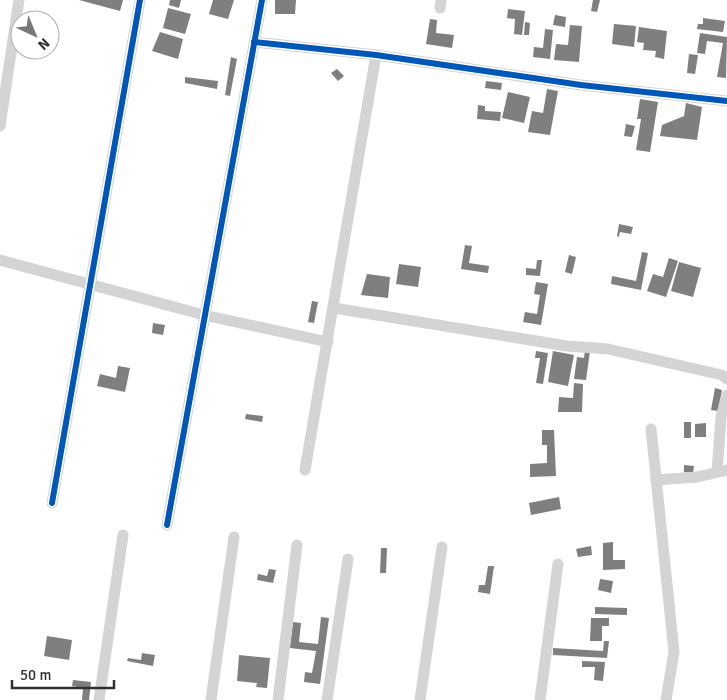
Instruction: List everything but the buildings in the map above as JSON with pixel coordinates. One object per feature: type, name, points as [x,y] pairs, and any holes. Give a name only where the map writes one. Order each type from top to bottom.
[{"type":"street","points":[[0,126],[19,0]]},
{"type":"street","points":[[52,503],[140,0]]},
{"type":"street","points":[[167,525],[262,0]]},
{"type":"street","points":[[254,42],[376,55],[581,85],[727,101]]},
{"type":"street","points":[[305,470],[376,55]]},
{"type":"street","points":[[0,260],[204,315],[328,342]]},
{"type":"street","points":[[334,308],[567,346],[608,349],[722,375],[727,379]]},
{"type":"street","points":[[656,480],[697,476],[722,471],[721,417],[727,395]]},
{"type":"street","points":[[651,429],[674,652],[666,700]]},
{"type":"street","points":[[98,700],[123,534]]},
{"type":"street","points":[[211,700],[234,537]]},
{"type":"street","points":[[278,700],[297,544]]},
{"type":"street","points":[[420,700],[442,547]]},
{"type":"street","points":[[327,700],[348,559]]},
{"type":"street","points":[[540,700],[558,564]]},
{"type":"cycle path","points":[[52,503],[140,0]]},
{"type":"cycle path","points":[[167,525],[262,0]]},
{"type":"cycle path","points":[[254,42],[376,55],[581,85],[727,101]]}]
